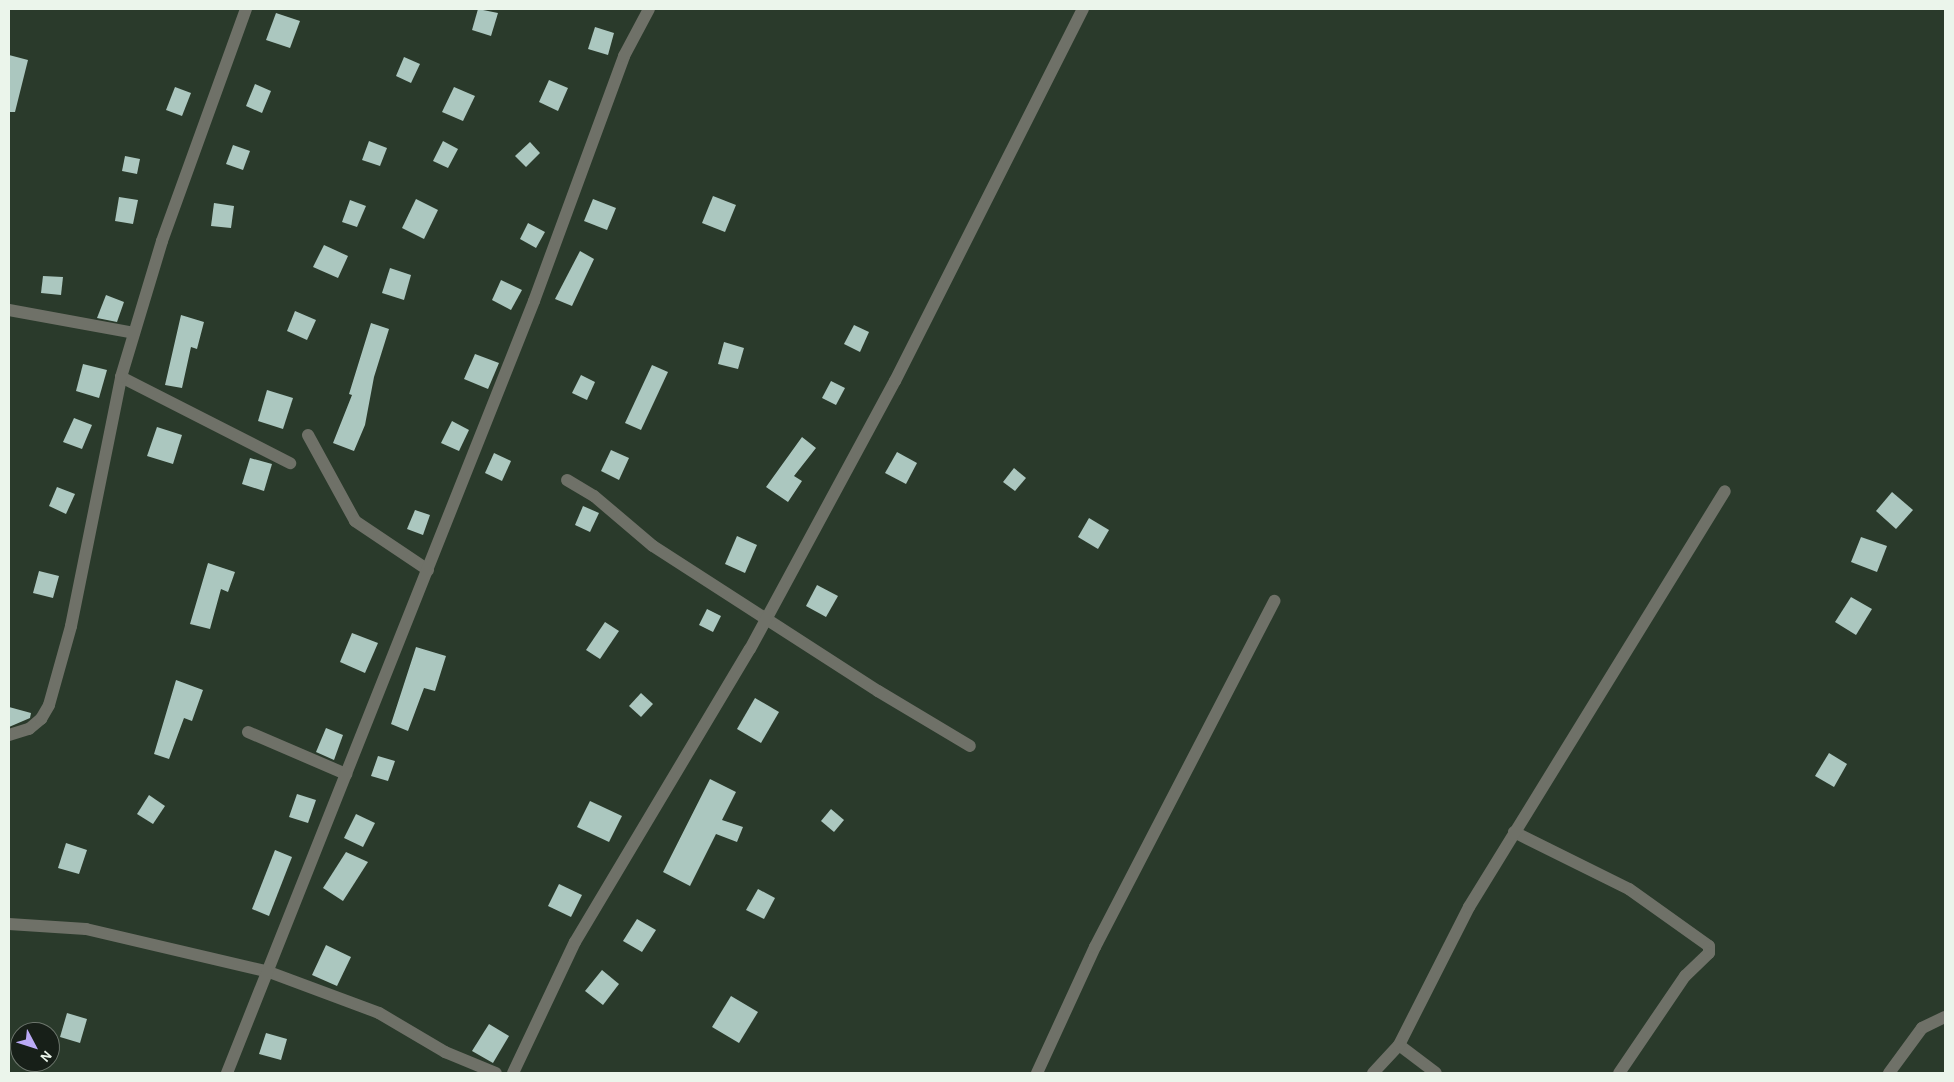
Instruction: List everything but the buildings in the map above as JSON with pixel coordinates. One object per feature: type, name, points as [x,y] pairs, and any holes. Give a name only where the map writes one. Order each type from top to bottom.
[{"type":"street","points":[[9,735],[29,729],[41,719],[48,705],[71,626],[121,377],[162,241],[246,9]]},
{"type":"street","points":[[227,1073],[269,972],[534,301],[624,56],[649,9]]},
{"type":"street","points":[[513,1073],[575,942],[766,620],[895,381],[1083,9]]},
{"type":"street","points":[[9,310],[134,333]]},
{"type":"street","points":[[121,377],[290,463]]},
{"type":"street","points":[[308,435],[355,521],[428,570]]},
{"type":"street","points":[[567,480],[594,496],[653,546],[766,620],[970,746]]},
{"type":"street","points":[[1373,1073],[1399,1045],[1469,907],[1725,491]]},
{"type":"street","points":[[1037,1073],[1095,947],[1274,601]]},
{"type":"street","points":[[248,732],[346,774]]},
{"type":"street","points":[[1514,832],[1630,889],[1710,946],[1709,952],[1685,976],[1619,1073]]},
{"type":"street","points":[[9,924],[86,929],[269,972],[379,1013],[445,1052],[496,1073]]},
{"type":"street","points":[[1889,1073],[1922,1028],[1945,1017]]},
{"type":"street","points":[[1399,1045],[1436,1073]]}]
